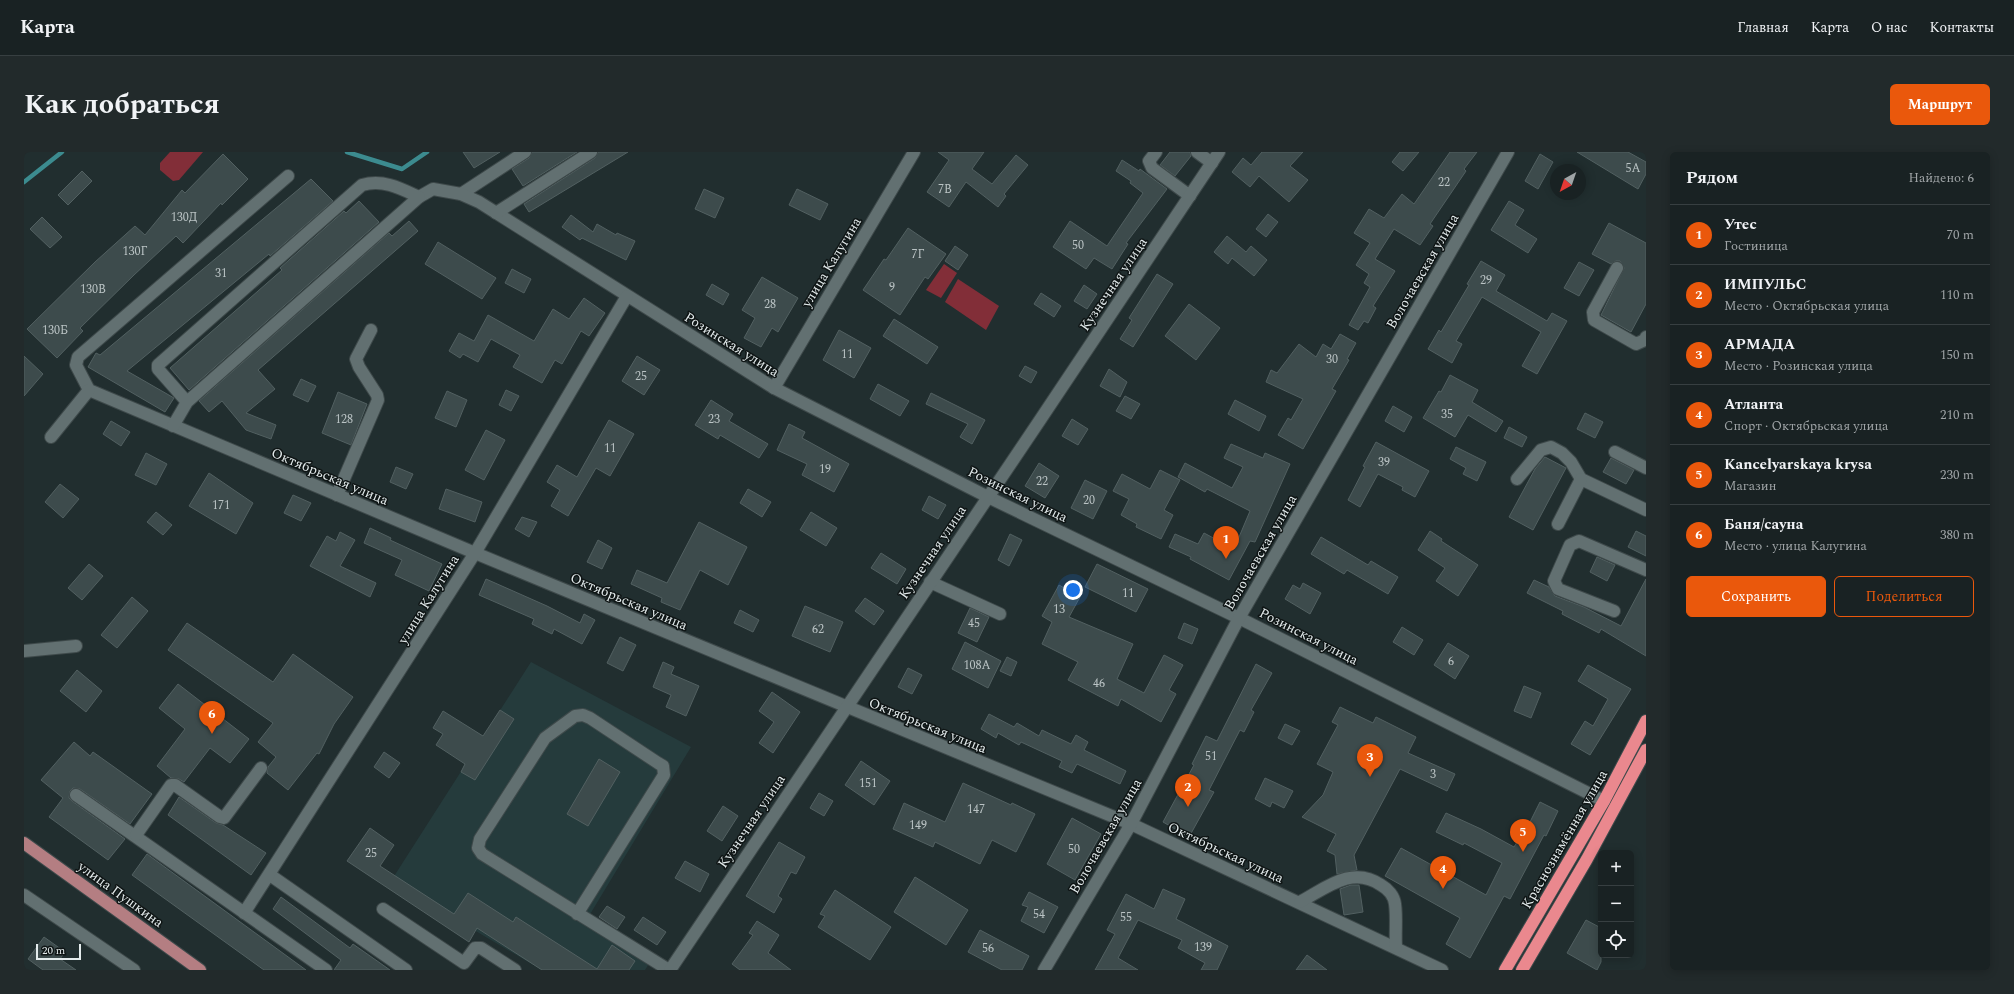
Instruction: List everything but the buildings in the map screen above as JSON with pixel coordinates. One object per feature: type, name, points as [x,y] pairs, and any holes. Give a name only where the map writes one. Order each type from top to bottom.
[{"type":"highway","name":"Краснознамённая улица","points":[[1505,970],[1604,801],[1646,721]]},
{"type":"highway","name":"Краснознамённая улица","points":[[1522,970],[1587,860],[1646,750]]},
{"type":"main road","name":"улица Пушкина","points":[[24,843],[200,970]]},
{"type":"street","points":[[461,194],[525,152]]},
{"type":"street","points":[[496,213],[591,152]]},
{"type":"street","name":"улица Калугина","points":[[774,388],[914,152]]},
{"type":"street","points":[[1156,152],[1149,161],[1152,168],[1190,196]]},
{"type":"street","points":[[1197,152],[1212,163]]},
{"type":"street","name":"Кузнечная улица","points":[[670,970],[845,707],[988,497],[1219,152]]},
{"type":"street","name":"Волочаевская улица","points":[[1044,970],[1131,824],[1239,618],[1508,152]]},
{"type":"street","points":[[51,437],[89,390],[76,365],[78,357],[288,176]]},
{"type":"street","points":[[173,426],[187,402],[419,197],[393,185],[373,182],[362,185],[158,365],[158,369],[187,402]]},
{"type":"street","name":"Розинская улица","points":[[419,197],[433,190],[461,194],[479,202],[774,388],[988,497],[1239,618],[1604,801]]},
{"type":"street","points":[[1617,268],[1593,312],[1594,320],[1636,344],[1645,340],[1646,337]]},
{"type":"street","name":"улица Калугина","points":[[244,913],[270,875],[475,553],[627,296]]},
{"type":"street","points":[[337,495],[378,400],[377,395],[359,367],[356,359],[371,330]]},
{"type":"street","name":"Октябрьская улица","points":[[89,390],[475,553],[1131,824],[1300,902],[1442,970]]},
{"type":"street","points":[[1517,479],[1541,450],[1551,447],[1562,453],[1571,462],[1581,479],[1646,510]]},
{"type":"street","points":[[1615,452],[1646,468]]},
{"type":"street","points":[[1558,524],[1581,479]]},
{"type":"street","points":[[1614,611],[1558,589],[1555,586],[1554,580],[1570,545],[1579,541],[1646,570]]},
{"type":"street","points":[[930,582],[1000,614]]},
{"type":"street","points":[[24,651],[76,646]]},
{"type":"street","points":[[577,914],[664,775],[663,766],[590,718],[583,715],[575,716],[545,738],[480,839],[478,848],[482,854],[577,914],[670,970]]},
{"type":"street","points":[[136,835],[171,785],[175,785],[220,817],[224,818],[261,768]]},
{"type":"street","points":[[76,795],[136,835],[326,970]]},
{"type":"street","points":[[270,875],[406,970]]},
{"type":"street","points":[[1300,902],[1336,882],[1349,877],[1364,876],[1375,881],[1389,890],[1395,903],[1396,948]]},
{"type":"street","points":[[24,895],[134,970]]},
{"type":"street","points":[[383,909],[461,966],[475,948],[481,948],[515,970]]},
{"type":"shaded area","points":[[170,152],[203,152],[179,180],[173,181],[160,170],[160,163]]},
{"type":"shaded area","points":[[944,264],[957,273],[941,298],[926,290]]},
{"type":"shaded area","points":[[958,279],[999,306],[986,330],[945,302]]},
{"type":"shaded area","points":[[531,662],[691,747],[589,916],[654,956],[645,970],[542,970],[391,881]]},
{"type":"waterway","points":[[24,182],[62,152]]},
{"type":"waterway","points":[[347,152],[402,169],[427,152]]},
{"type":"place","name":"Утес","points":[[1226,559]]},
{"type":"place","name":"Баня/сауна","points":[[212,734]]},
{"type":"place","name":"АРМАДА","points":[[1370,777]]},
{"type":"place","name":"ИМПУЛЬС","points":[[1188,807]]},
{"type":"place","name":"Kancelyarskaya krysa","points":[[1523,852]]},
{"type":"place","name":"Атланта","points":[[1443,889]]}]
